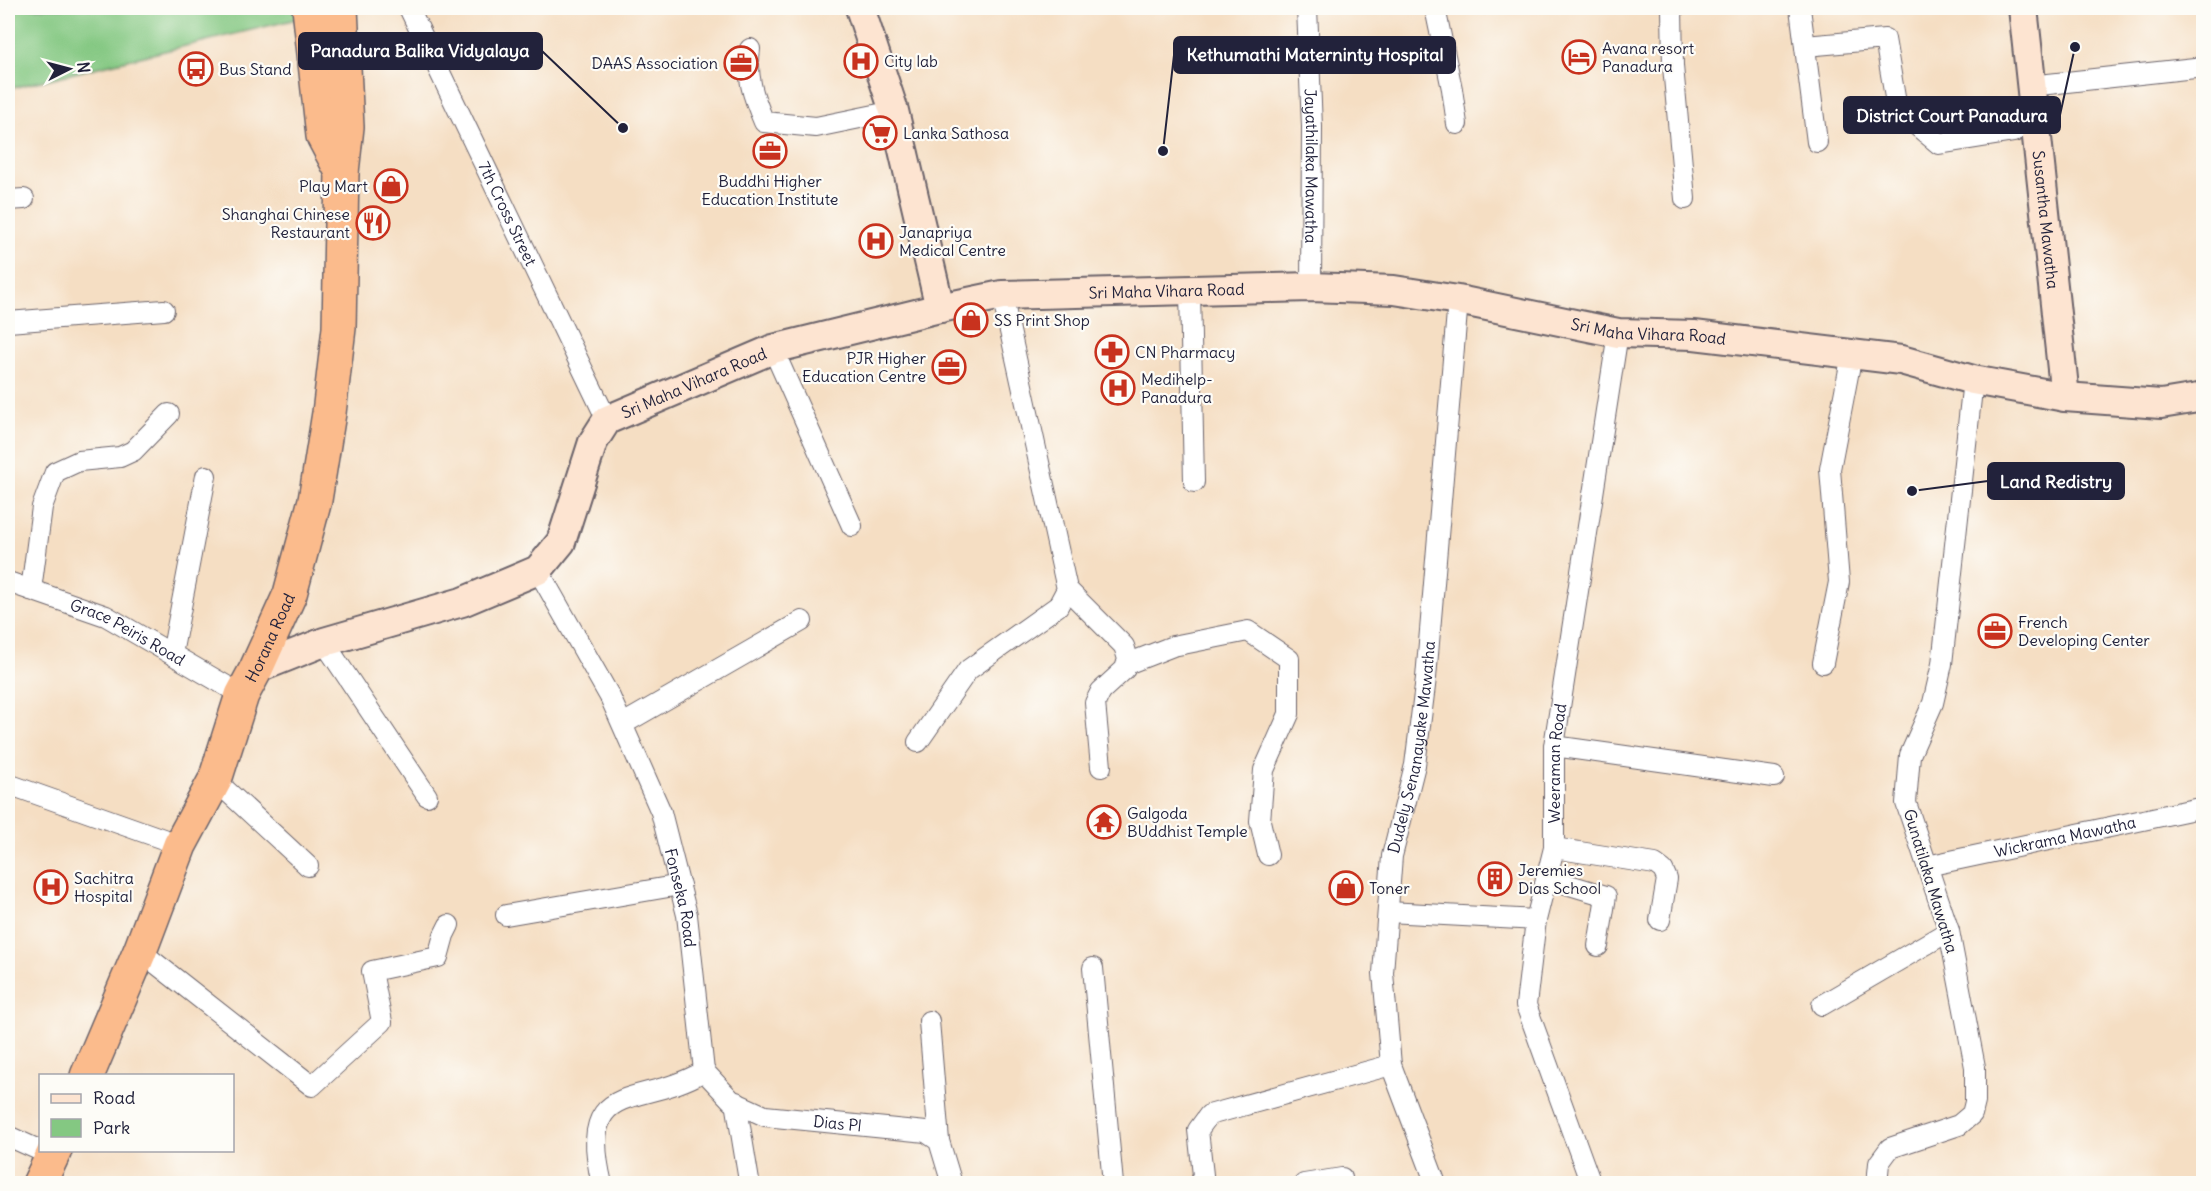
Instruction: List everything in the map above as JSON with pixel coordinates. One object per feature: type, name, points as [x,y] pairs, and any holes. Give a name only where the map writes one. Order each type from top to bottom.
[{"type":"highway","name":"Horana Road","points":[[309,8],[323,136],[342,172]]},
{"type":"highway","name":"Horana Road","points":[[88,1074],[140,951],[180,845],[215,780],[249,682],[290,594],[315,500],[329,413],[339,328],[342,172],[347,127],[341,8]]},
{"type":"street","name":"7th Cross Street","points":[[409,8],[607,420]]},
{"type":"street","points":[[860,8],[894,111],[940,308]]},
{"type":"street","name":"Jayathilaka Mawatha","points":[[1306,8],[1312,127],[1311,287]]},
{"type":"street","points":[[1434,8],[1452,89],[1457,124]]},
{"type":"street","points":[[1672,8],[1673,66],[1685,199]]},
{"type":"street","points":[[1800,8],[1817,142]]},
{"type":"street","name":"Susantha Mawatha","points":[[2023,8],[2066,397]]},
{"type":"street","points":[[1805,46],[1885,39],[1897,110],[1939,144],[2014,132]]},
{"type":"street","points":[[750,49],[749,78],[753,98],[764,122],[816,127],[894,111]]},
{"type":"street","points":[[2030,86],[2204,67]]},
{"type":"street","name":"Sri Maha Vihara Road","points":[[249,682],[324,642],[462,602],[538,570],[561,542],[592,442],[607,420],[773,349],[1002,295],[1311,287],[1394,290],[1458,300],[1618,333],[1694,335],[1901,360],[1973,380],[2066,397],[2161,404],[2204,397]]},
{"type":"street","points":[[1190,290],[1194,482]]},
{"type":"street","points":[[1002,295],[1067,589],[1124,646],[1128,659],[1125,669],[1101,691],[1095,703],[1101,767]]},
{"type":"street","name":"Dudely Senanayake Mawatha","points":[[1436,1184],[1391,1065],[1383,973],[1392,856],[1415,765],[1426,678],[1458,300]]},
{"type":"street","points":[[8,322],[164,310]]},
{"type":"street","name":"Weeraman Road","points":[[1591,1184],[1526,1005],[1536,920],[1554,848],[1554,746],[1618,333]]},
{"type":"street","points":[[773,349],[852,526]]},
{"type":"street","points":[[1823,663],[1839,582],[1830,469],[1852,354]]},
{"type":"street","name":"Gunatilaka Mawatha","points":[[1877,1184],[1879,1163],[1890,1148],[1959,1125],[1972,1114],[1975,1102],[1975,1067],[1949,931],[1906,802],[1910,756],[1933,703],[1942,664],[1973,380]]},
{"type":"street","points":[[31,590],[42,507],[55,472],[79,461],[120,457],[133,452],[169,414]]},
{"type":"street","points":[[172,654],[206,476]]},
{"type":"street","name":"Fonseka Road","points":[[538,570],[610,697],[661,812],[687,915],[704,1071]]},
{"type":"street","name":"Grace Peiris Road","points":[[8,582],[106,616],[172,654],[249,682]]},
{"type":"street","points":[[918,742],[968,670],[1058,606],[1067,589]]},
{"type":"street","points":[[622,724],[802,621]]},
{"type":"street","points":[[1127,664],[1173,646],[1248,631],[1289,659],[1289,714],[1264,771],[1260,821],[1268,855]]},
{"type":"street","points":[[324,642],[427,796]]},
{"type":"street","points":[[1554,746],[1774,777]]},
{"type":"street","points":[[215,780],[308,866]]},
{"type":"street","points":[[8,784],[180,845]]},
{"type":"street","name":"Wickrama Mawatha","points":[[1927,866],[2204,807]]},
{"type":"street","points":[[1554,848],[1654,864],[1663,870],[1667,879],[1660,920]]},
{"type":"street","points":[[1546,878],[1606,896],[1598,946]]},
{"type":"street","points":[[506,915],[680,885]]},
{"type":"street","points":[[1388,912],[1536,920]]},
{"type":"street","points":[[140,951],[312,1086],[382,1022],[372,971],[438,957],[449,925]]},
{"type":"street","points":[[1822,1005],[1949,931]]},
{"type":"street","points":[[1094,968],[1113,1184]]},
{"type":"street","points":[[929,1021],[939,1141],[952,1184]]},
{"type":"street","points":[[1200,1184],[1203,1175],[1198,1130],[1209,1115],[1391,1065]]},
{"type":"street","points":[[602,1184],[594,1140],[601,1115],[615,1102],[689,1080],[704,1071]]},
{"type":"street","name":"Dias Pl","points":[[704,1071],[736,1102],[765,1116],[926,1132],[939,1141]]},
{"type":"street","points":[[736,1102],[749,1181]]},
{"type":"street","points":[[8,1136],[49,1163]]},
{"type":"street","points":[[1304,1184],[1342,1178]]},
{"type":"green space","points":[[8,8],[342,8],[8,89]]},
{"type":"place","name":"District Court Panadura","points":[[2075,47]]},
{"type":"place","name":"Avana resort Panadura","points":[[1579,57]]},
{"type":"place","name":"City lab","points":[[861,61]]},
{"type":"place","name":"DAAS Association","points":[[741,63]]},
{"type":"place","name":"Bus Stand","points":[[196,69]]},
{"type":"place","name":"Panadura Balika Vidyalaya","points":[[623,128]]},
{"type":"place","name":"Lanka Sathosa","points":[[880,133]]},
{"type":"place","name":"Buddhi Higher Education Institute","points":[[770,151]]},
{"type":"place","name":"Kethumathi Materninty Hospital","points":[[1163,151]]},
{"type":"place","name":"Play Mart","points":[[391,186]]},
{"type":"place","name":"Shanghai Chinese Restaurant","points":[[373,223]]},
{"type":"place","name":"Janapriya Medical Centre","points":[[876,241]]},
{"type":"place","name":"SS Print Shop","points":[[971,320]]},
{"type":"place","name":"CN Pharmacy","points":[[1112,352]]},
{"type":"place","name":"PJR Higher Education Centre","points":[[949,367]]},
{"type":"place","name":"Medihelp- Panadura","points":[[1118,388]]},
{"type":"place","name":"Land Redistry","points":[[1912,491]]},
{"type":"place","name":"French Developing Center","points":[[1995,631]]},
{"type":"place","name":"Galgoda BUddhist Temple","points":[[1104,822]]},
{"type":"place","name":"Jeremies Dias School","points":[[1495,879]]},
{"type":"place","name":"Sachitra Hospital","points":[[51,887]]},
{"type":"place","name":"Toner","points":[[1346,888]]}]
